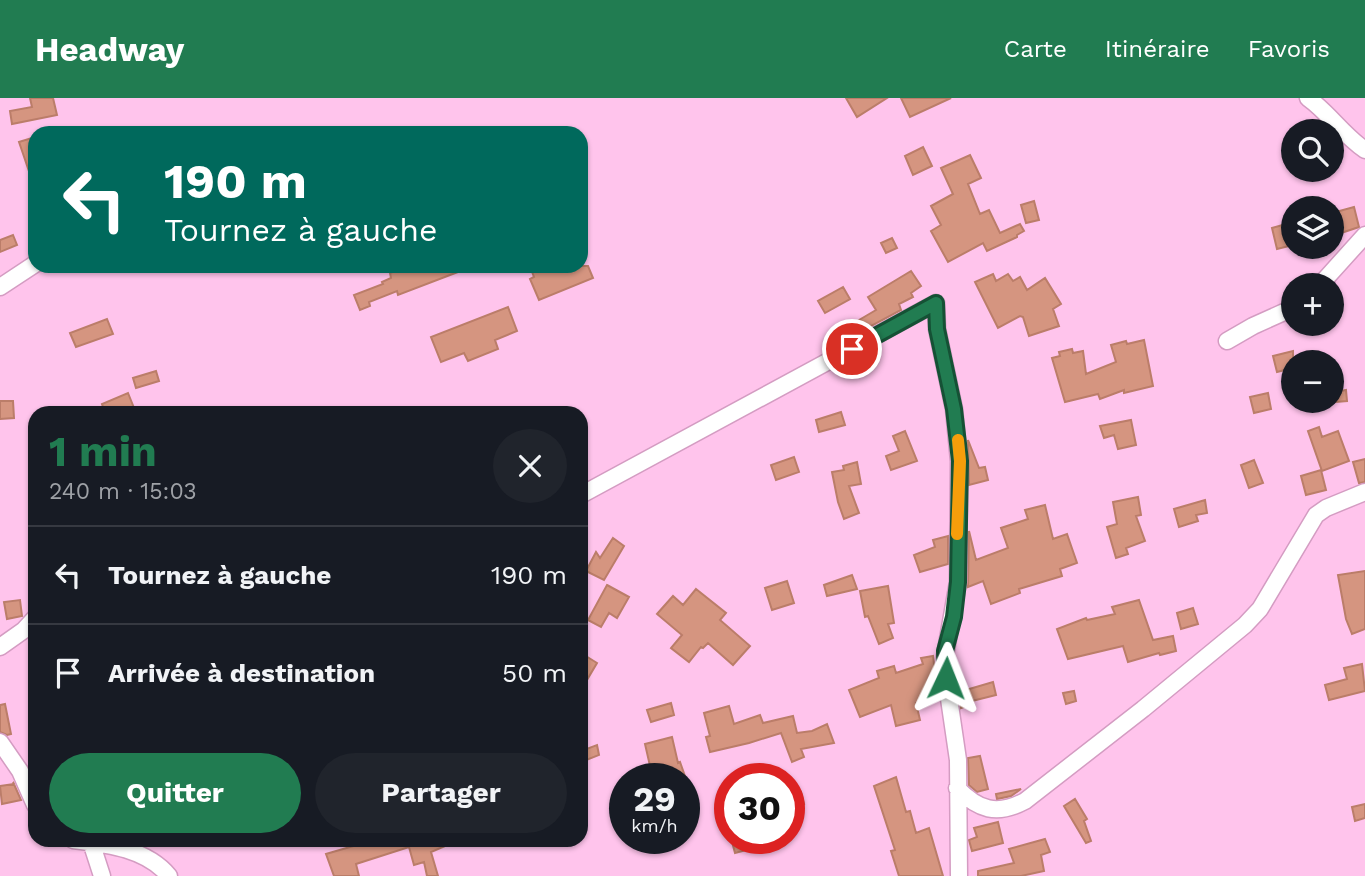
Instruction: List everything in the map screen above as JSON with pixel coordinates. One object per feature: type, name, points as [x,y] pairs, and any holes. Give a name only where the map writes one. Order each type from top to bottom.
[{"type":"street","points":[[1308,98],[1352,141],[1365,149]]},
{"type":"street","points":[[1331,273],[1365,235]]},
{"type":"street","points":[[0,286],[28,268]]},
{"type":"street","points":[[588,491],[936,303],[937,329],[954,409],[960,461],[958,582],[954,617],[945,651],[946,678],[957,748],[959,876]]},
{"type":"street","points":[[1227,341],[1281,313]]},
{"type":"street","points":[[957,788],[972,802],[991,809],[1005,810],[1025,801],[1245,625],[1259,609],[1316,515],[1365,492]]},
{"type":"street","points":[[0,647],[28,626]]},
{"type":"street","points":[[0,742],[20,771],[28,789]]},
{"type":"street","points":[[93,847],[102,876]]},
{"type":"street","points":[[118,847],[149,861],[169,876]]},
{"type":"building","points":[[30,98],[53,98],[57,115],[12,124],[10,111],[32,107]]},
{"type":"building","points":[[846,98],[887,98],[857,117]]},
{"type":"building","points":[[901,98],[951,98],[910,117]]},
{"type":"building","points":[[28,139],[28,168],[19,142]]},
{"type":"building","points":[[923,147],[932,166],[913,175],[905,156]]},
{"type":"building","points":[[970,155],[981,178],[968,184],[980,214],[989,210],[1000,233],[1020,224],[1024,231],[987,251],[983,243],[948,262],[931,231],[941,225],[931,206],[953,194],[941,168]]},
{"type":"building","points":[[1034,201],[1039,220],[1026,223],[1021,205]]},
{"type":"building","points":[[1354,207],[1359,227],[1344,232],[1344,210]]},
{"type":"building","points":[[1281,225],[1281,248],[1277,249],[1272,228]]},
{"type":"building","points":[[13,235],[17,245],[0,252],[0,240]]},
{"type":"building","points":[[892,238],[897,248],[886,253],[881,243]]},
{"type":"building","points":[[588,266],[593,278],[539,300],[530,279],[534,277],[532,273],[588,273]]},
{"type":"building","points":[[911,271],[921,286],[911,293],[913,297],[899,304],[901,310],[847,339],[842,330],[876,310],[868,297]]},
{"type":"building","points":[[390,273],[455,273],[398,295],[397,291],[369,302],[370,306],[360,310],[354,295],[383,284],[382,282],[391,278]]},
{"type":"building","points":[[993,274],[996,281],[1008,274],[1013,281],[1020,277],[1027,290],[1045,278],[1061,304],[1053,309],[1059,326],[1029,336],[1023,317],[1020,316],[998,328],[975,282]]},
{"type":"building","points":[[843,287],[850,299],[825,313],[818,301]]},
{"type":"building","points":[[508,307],[517,331],[495,340],[498,349],[468,361],[464,353],[441,362],[431,337]]},
{"type":"building","points":[[107,319],[113,334],[76,347],[70,333]]},
{"type":"building","points":[[1144,340],[1153,386],[1124,393],[1124,390],[1100,399],[1098,394],[1065,402],[1052,358],[1060,356],[1059,352],[1072,349],[1073,353],[1083,351],[1086,374],[1116,362],[1111,345]]},
{"type":"building","points":[[1281,354],[1281,371],[1277,372],[1273,356]]},
{"type":"building","points":[[156,371],[159,381],[136,388],[133,378]]},
{"type":"building","points":[[128,393],[133,406],[103,406]]},
{"type":"building","points":[[1268,393],[1271,409],[1254,413],[1250,397]]},
{"type":"building","points":[[0,401],[13,401],[14,418],[0,419]]},
{"type":"building","points":[[841,412],[845,425],[819,432],[816,420]]},
{"type":"building","points":[[1131,420],[1136,445],[1118,449],[1114,435],[1104,438],[1100,426]]},
{"type":"building","points":[[1319,427],[1322,437],[1338,431],[1349,461],[1322,471],[1308,431]]},
{"type":"building","points":[[905,431],[917,461],[891,470],[886,456],[899,451],[893,436]]},
{"type":"building","points":[[968,440],[979,468],[985,467],[988,480],[969,485]]},
{"type":"building","points":[[794,457],[799,472],[776,480],[771,465]]},
{"type":"building","points":[[1365,459],[1365,482],[1359,483],[1353,462]]},
{"type":"building","points":[[1254,460],[1263,483],[1249,488],[1241,465]]},
{"type":"building","points":[[857,462],[861,484],[849,486],[859,513],[844,519],[832,472],[844,470],[843,466]]},
{"type":"building","points":[[1321,470],[1326,490],[1306,495],[1301,476]]},
{"type":"building","points":[[1138,497],[1141,515],[1136,516],[1145,541],[1126,548],[1128,554],[1116,558],[1107,527],[1117,524],[1113,502]]},
{"type":"building","points":[[1205,500],[1207,513],[1196,515],[1198,521],[1179,527],[1174,509]]},
{"type":"building","points":[[1045,505],[1053,539],[1067,534],[1077,563],[1060,569],[1062,576],[1019,589],[1020,593],[991,604],[983,581],[968,587],[969,531],[976,560],[1008,548],[1001,528],[1028,519],[1025,510]]},
{"type":"building","points":[[948,536],[948,564],[920,572],[914,555],[935,547],[933,540]]},
{"type":"building","points":[[613,538],[624,546],[604,580],[588,572],[596,552],[600,558]]},
{"type":"building","points":[[1365,571],[1365,629],[1352,634],[1346,619],[1338,575]]},
{"type":"building","points":[[852,575],[857,589],[827,596],[824,585]]},
{"type":"building","points":[[787,581],[794,603],[772,610],[765,588]]},
{"type":"building","points":[[607,585],[629,597],[617,618],[609,613],[601,627],[588,620]]},
{"type":"building","points":[[888,586],[894,623],[888,624],[893,638],[879,644],[868,616],[865,617],[860,591]]},
{"type":"building","points":[[696,589],[726,613],[720,620],[750,646],[733,665],[708,643],[701,647],[689,662],[671,648],[682,635],[657,614],[673,596],[683,605]]},
{"type":"building","points":[[20,600],[22,616],[7,619],[4,602]]},
{"type":"building","points":[[1139,600],[1153,640],[1173,636],[1176,651],[1128,662],[1123,646],[1068,659],[1057,629],[1086,618],[1087,620],[1115,614],[1112,607]]},
{"type":"building","points":[[1193,608],[1198,624],[1181,629],[1177,613]]},
{"type":"building","points":[[933,656],[938,695],[916,703],[920,720],[896,726],[891,705],[860,717],[849,690],[879,678],[877,671],[894,666],[896,673],[923,664],[921,658]]},
{"type":"building","points":[[588,657],[597,663],[588,678]]},
{"type":"building","points":[[1362,664],[1365,691],[1329,700],[1325,685],[1347,679],[1344,668]]},
{"type":"building","points":[[993,682],[996,695],[968,702],[969,705],[961,708],[959,692]]},
{"type":"building","points":[[1074,691],[1076,701],[1066,704],[1063,693]]},
{"type":"building","points":[[671,703],[674,715],[651,722],[647,710]]},
{"type":"building","points":[[5,704],[11,734],[7,735],[0,732],[0,705]]},
{"type":"building","points":[[729,706],[734,724],[760,715],[763,723],[793,716],[797,733],[812,731],[827,724],[834,743],[801,749],[804,757],[792,762],[781,733],[710,752],[706,737],[710,736],[704,713]]},
{"type":"building","points":[[672,737],[678,763],[649,763],[645,744]]},
{"type":"building","points":[[597,745],[599,755],[588,759],[588,748]]},
{"type":"building","points":[[980,756],[988,789],[977,792],[969,785],[968,758]]},
{"type":"building","points":[[896,777],[906,812],[910,811],[916,833],[929,828],[943,876],[899,876],[891,851],[895,850],[874,786]]},
{"type":"building","points":[[14,784],[21,800],[2,804],[0,786]]},
{"type":"building","points":[[1021,789],[1011,796],[997,799],[996,794]]},
{"type":"building","points":[[1075,799],[1087,819],[1084,821],[1091,841],[1086,843],[1064,806]]},
{"type":"building","points":[[1365,804],[1365,818],[1355,821],[1352,807]]},
{"type":"building","points":[[998,822],[1003,843],[972,851],[969,840],[977,837],[974,828]]},
{"type":"building","points":[[1045,839],[1050,852],[1041,855],[1044,871],[1021,876],[978,876],[978,871],[1014,863],[1009,849]]},
{"type":"building","points":[[350,847],[409,847],[356,864],[359,876],[334,876],[326,854]]},
{"type":"building","points":[[409,847],[443,847],[431,852],[438,876],[427,876],[424,862],[414,865]]},
{"type":"slow traffic","points":[[957,534],[960,461],[958,440]]},
{"type":"route","points":[[852,349],[936,303],[937,329],[954,409],[960,461],[958,582],[954,617],[945,651],[946,678]]}]
